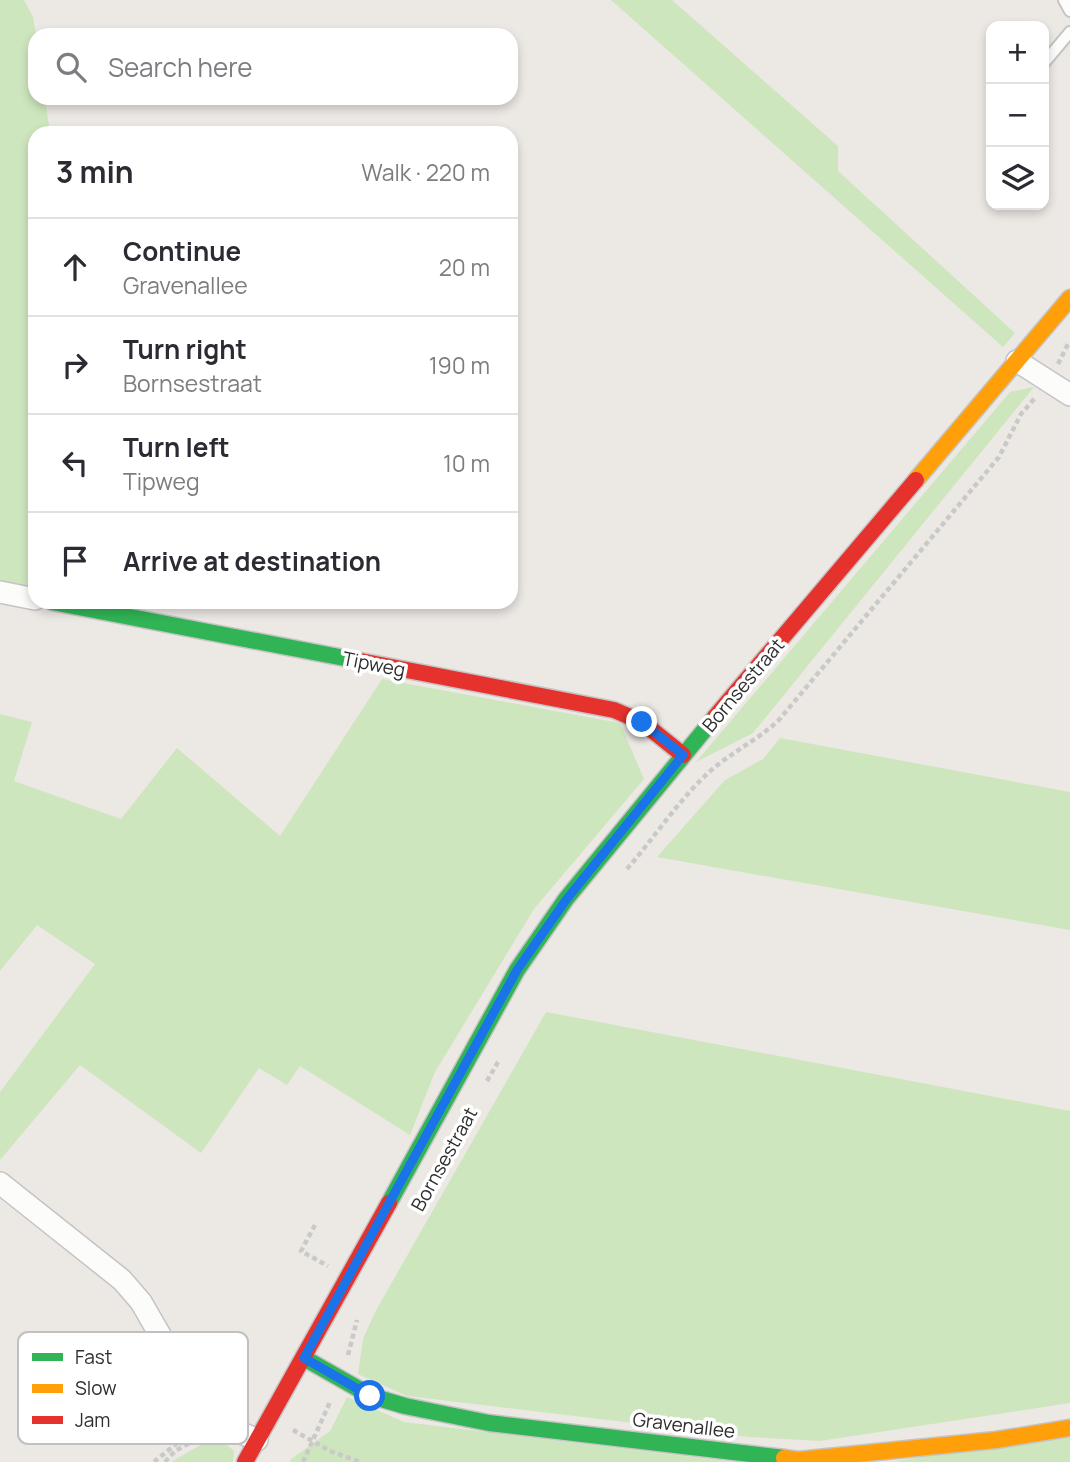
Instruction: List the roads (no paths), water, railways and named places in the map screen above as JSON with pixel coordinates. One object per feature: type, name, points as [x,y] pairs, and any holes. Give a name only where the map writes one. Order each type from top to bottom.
[{"type":"street","name":"Bornsestraat","points":[[245,1462],[517,970],[566,900],[683,755],[1070,298]]},
{"type":"street","points":[[1017,361],[1070,395]]},
{"type":"street","points":[[0,592],[28,598]]},
{"type":"street","name":"Tipweg","points":[[88,609],[614,710],[642,722],[683,755]]},
{"type":"street","points":[[0,1183],[122,1280],[141,1303],[158,1332]]},
{"type":"street","name":"Gravenallee","points":[[304,1358],[370,1396],[405,1406],[489,1423],[798,1460],[983,1442],[1070,1428]]},
{"type":"street","points":[[248,1436],[257,1440]]},
{"type":"lane","points":[[1065,0],[1070,10]]},
{"type":"lane","points":[[1049,57],[1070,32]]}]
